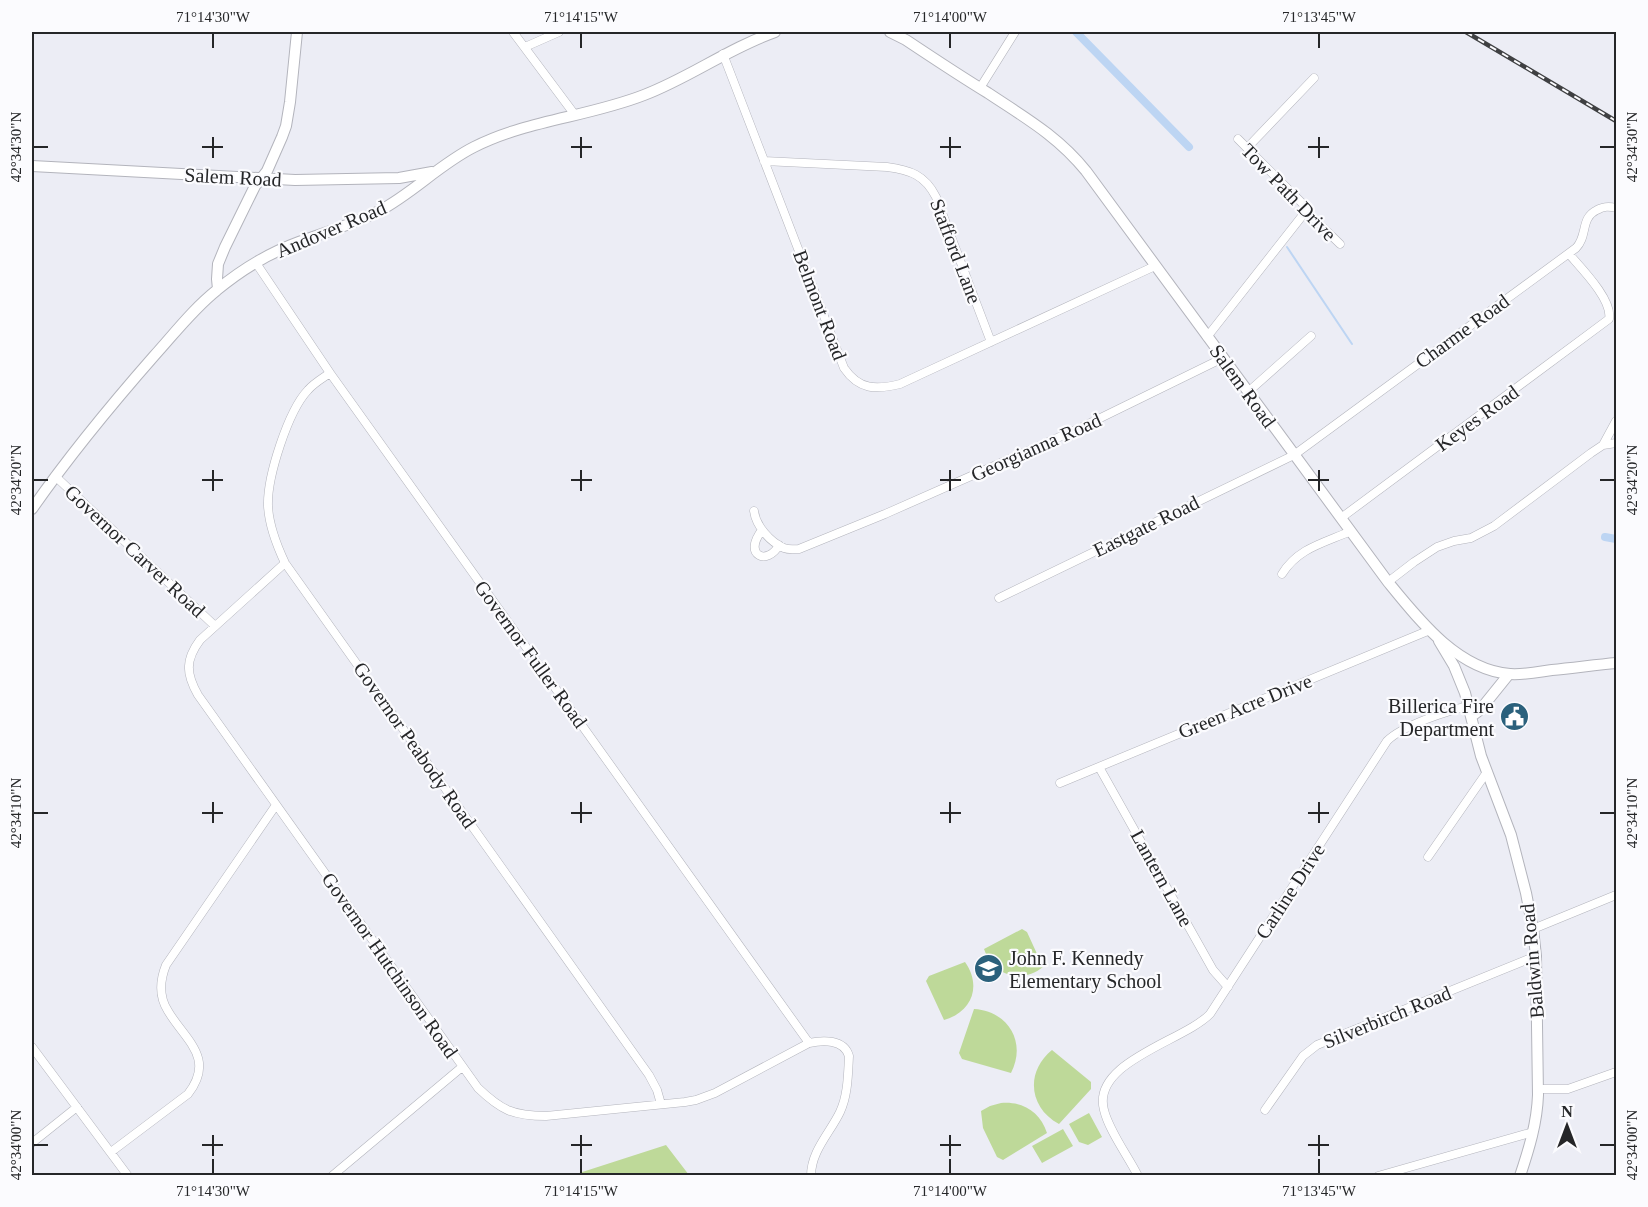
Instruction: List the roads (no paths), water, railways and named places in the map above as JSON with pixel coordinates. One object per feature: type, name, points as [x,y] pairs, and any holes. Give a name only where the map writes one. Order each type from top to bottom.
[{"type":"main road","points":[[218,289],[218,264],[225,247],[255,186],[267,171],[286,126],[297,32]]},
{"type":"main road","name":"Andover Road","points":[[32,509],[55,476],[172,336],[205,300],[256,263],[286,247],[368,216],[410,191],[464,152],[502,134],[644,95],[745,43],[774,32]]},
{"type":"main road","name":"Salem Road","points":[[890,32],[907,36],[980,88],[1041,127],[1070,152],[1388,582],[1452,650],[1467,660],[1490,670],[1509,674],[1617,663]]},
{"type":"main road","name":"Salem Road","points":[[32,166],[260,179],[399,178],[435,172]]},
{"type":"main road","points":[[399,178],[410,191]]},
{"type":"main road","name":"Baldwin Road","points":[[1432,631],[1454,666],[1471,711],[1479,748],[1511,835],[1533,929],[1536,956],[1539,1089],[1537,1115],[1520,1176]]},
{"type":"main road","points":[[1471,711],[1480,710],[1509,674]]},
{"type":"street","points":[[513,32],[574,115]]},
{"type":"street","points":[[525,47],[559,32]]},
{"type":"street","points":[[980,88],[1015,32]]},
{"type":"street","name":"Belmont Road","points":[[723,54],[841,361],[852,378],[864,385],[877,388],[911,379],[1155,266]]},
{"type":"street","points":[[1247,148],[1314,78]]},
{"type":"street","name":"Tow Path Drive","points":[[1238,139],[1340,244]]},
{"type":"street","name":"Stafford Lane","points":[[764,161],[887,167],[904,170],[922,179],[929,185],[936,197],[991,342]]},
{"type":"street","name":"Charme Road","points":[[1294,455],[1569,254],[1582,241],[1585,223],[1590,214],[1603,207],[1617,208]]},
{"type":"street","points":[[1207,337],[1306,211]]},
{"type":"street","name":"Keyes Road","points":[[1341,518],[1607,322],[1611,316],[1599,291],[1569,254]]},
{"type":"street","name":"Governor Fuller Road","points":[[256,263],[330,373],[808,1043]]},
{"type":"street","points":[[1248,392],[1311,336]]},
{"type":"street","name":"Georgianna Road","points":[[754,511],[762,530],[779,544],[790,549],[799,549],[1082,428],[1223,358]]},
{"type":"street","name":"Governor Peabody Road","points":[[330,373],[309,388],[293,411],[269,488],[269,517],[275,540],[285,563],[649,1075],[661,1104]]},
{"type":"street","points":[[1603,445],[1617,421]]},
{"type":"street","points":[[1388,582],[1437,547],[1471,538],[1494,526],[1591,453],[1603,445],[1617,443]]},
{"type":"street","name":"Eastgate Road","points":[[999,598],[1294,455]]},
{"type":"street","name":"Governor Carver Road","points":[[55,476],[215,626]]},
{"type":"street","name":"Georgianna Road","points":[[762,530],[754,544],[754,550],[758,555],[771,555],[779,544]]},
{"type":"street","points":[[1282,574],[1291,561],[1302,552],[1351,531]]},
{"type":"street","name":"Governor Hutchinson Road","points":[[285,563],[200,640],[189,660],[192,683],[198,695],[462,1067],[478,1088],[492,1101],[508,1111],[526,1116],[685,1102],[705,1097],[808,1043]]},
{"type":"street","name":"Green Acre Drive","points":[[1060,783],[1432,631]]},
{"type":"street","name":"Carline Drive","points":[[1138,1176],[1107,1118],[1103,1103],[1104,1092],[1110,1079],[1123,1067],[1203,1021],[1214,1009],[1383,745],[1393,735],[1405,729],[1471,711]]},
{"type":"street","name":"Lantern Lane","points":[[1099,767],[1213,970],[1228,987]]},
{"type":"street","points":[[1428,857],[1487,772]]},
{"type":"street","points":[[111,1152],[188,1094],[194,1086],[198,1076],[198,1054],[192,1042],[167,1010],[163,1000],[162,976],[166,965],[276,804]]},
{"type":"street","points":[[1533,929],[1617,895]]},
{"type":"street","name":"Silverbirch Road","points":[[1265,1110],[1303,1056],[1317,1045],[1536,956]]},
{"type":"street","points":[[808,1043],[822,1040],[833,1042],[843,1046],[849,1056],[843,1105],[813,1158],[811,1176]]},
{"type":"street","points":[[32,1047],[128,1176]]},
{"type":"street","points":[[332,1176],[462,1067]]},
{"type":"street","points":[[1539,1089],[1568,1089],[1617,1072]]},
{"type":"street","points":[[32,1143],[77,1107]]},
{"type":"street","points":[[1378,1176],[1533,1132]]},
{"type":"waterway","points":[[1076,32],[1189,147]]},
{"type":"waterway","points":[[1287,247],[1352,344]]},
{"type":"waterway","points":[[1605,537],[1616,539]]},
{"type":"railway","points":[[1466,32],[1616,121]]},
{"type":"place","name":"Billerica Fire Department","points":[[1515,717]]},
{"type":"place","name":"John F. Kennedy Elementary School","points":[[988,969]]}]
